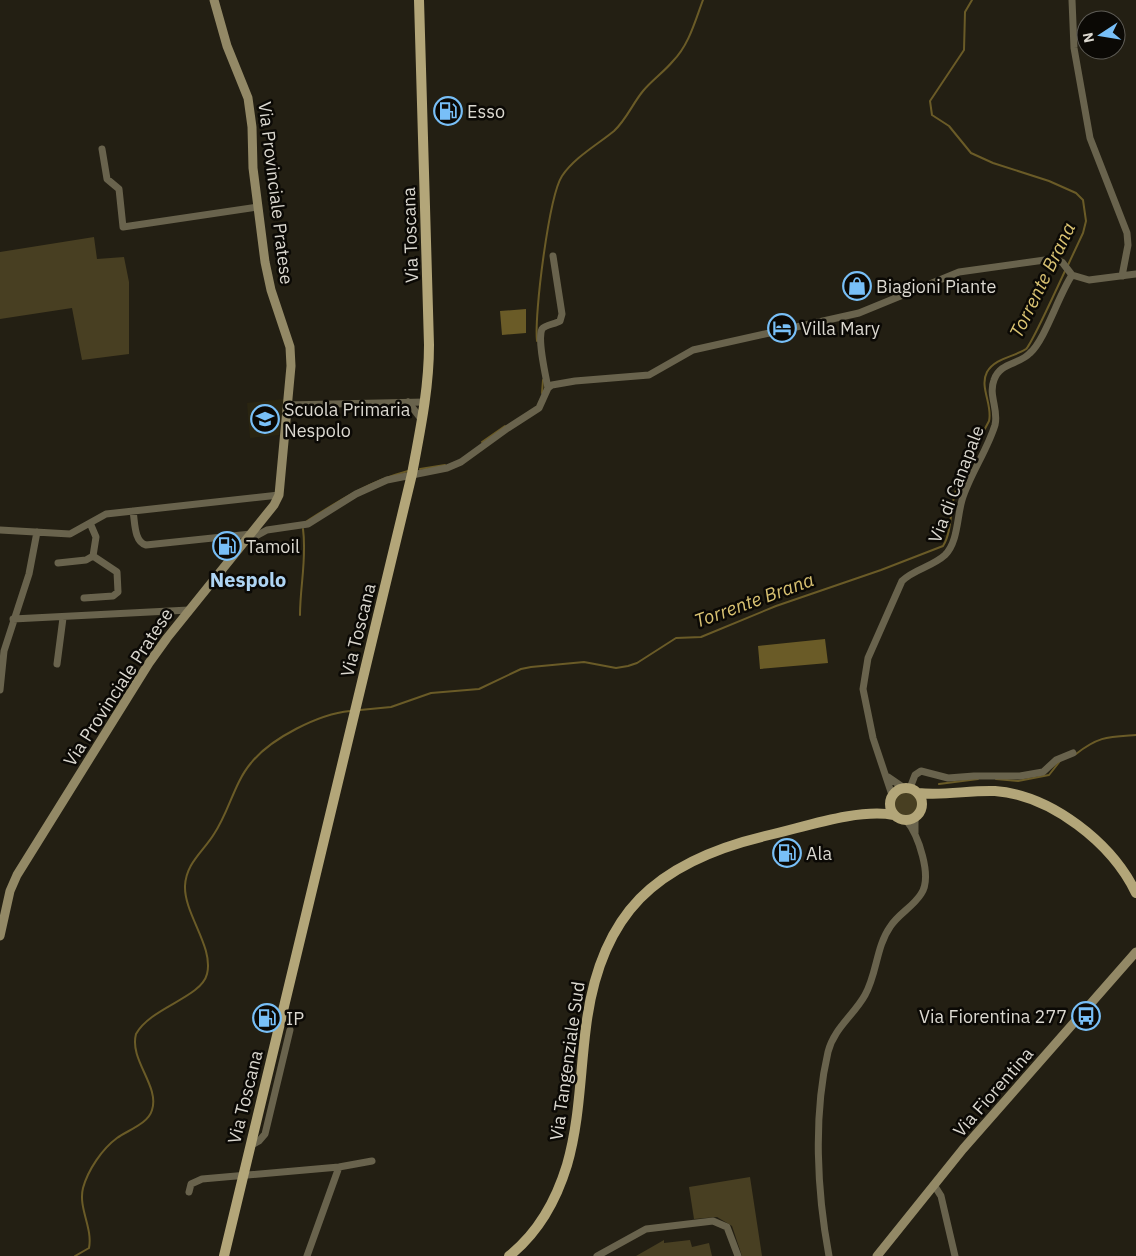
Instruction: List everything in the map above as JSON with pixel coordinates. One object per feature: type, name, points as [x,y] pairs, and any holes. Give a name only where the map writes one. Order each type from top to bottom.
[{"type":"main road","name":"Via Toscana","points":[[224,1256],[412,474],[425,402],[429,345],[419,0]]},
{"type":"main road","points":[[911,790],[950,794],[996,791],[1018,795],[1046,804],[1082,830],[1119,867],[1136,879]]},
{"type":"main road","points":[[911,790],[922,807]]},
{"type":"main road","name":"Via Tangenziale Sud","points":[[864,813],[892,796],[911,790]]},
{"type":"main road","points":[[910,818],[922,807],[950,794]]},
{"type":"main road","points":[[892,796],[890,807],[894,815]]},
{"type":"main road","name":"Via Tangenziale Sud","points":[[509,1256],[537,1227],[559,1188],[575,1128],[586,1026],[593,990],[608,943],[626,913],[662,878],[708,854],[752,839],[864,813],[910,818]]},
{"type":"main road","points":[[1119,867],[1136,893]]},
{"type":"street","name":"Via Provinciale Pratese","points":[[0,936],[2,910],[17,875],[149,663],[189,610],[252,534],[279,495],[291,366],[290,347],[271,290],[258,208],[250,109],[214,0]]},
{"type":"street","points":[[1072,0],[1074,48],[1090,138],[1127,233],[1128,245],[1122,276]]},
{"type":"street","points":[[102,149],[107,179],[119,189],[123,227],[258,208]]},
{"type":"street","points":[[245,542],[268,530],[308,524],[366,489],[412,474],[447,468],[461,462],[508,428],[540,408],[548,388],[542,349],[542,332],[546,327],[560,321],[562,314],[553,256]]},
{"type":"street","points":[[548,388],[563,382],[652,374],[693,350],[859,313],[959,272],[1049,259],[1062,262],[1071,273],[1089,280],[1136,274]]},
{"type":"street","name":"Via di Canapale","points":[[892,796],[888,777],[881,762],[863,698],[862,689],[868,658],[902,581],[910,574],[937,561],[950,548],[962,499],[995,425],[996,417],[992,389],[996,375],[1001,368],[1031,352],[1071,273]]},
{"type":"street","points":[[408,402],[422,420]]},
{"type":"street","points":[[287,405],[425,402]]},
{"type":"street","points":[[0,530],[70,534],[103,515],[279,495]]},
{"type":"street","points":[[133,511],[138,539],[143,545],[252,534]]},
{"type":"street","points":[[90,523],[96,537],[93,556]]},
{"type":"street","points":[[0,690],[4,651],[29,574],[37,532]]},
{"type":"street","points":[[58,563],[86,560],[93,556]]},
{"type":"street","points":[[84,598],[109,597],[118,592],[117,572],[93,556]]},
{"type":"street","points":[[13,619],[63,618],[189,610]]},
{"type":"street","points":[[57,664],[63,618]]},
{"type":"street","points":[[888,777],[911,790],[915,775],[921,771],[948,778],[1020,776],[1043,772],[1056,760],[1073,753]]},
{"type":"street","points":[[829,1256],[818,1168],[821,1106],[828,1051],[842,1022],[866,993],[889,927],[916,901],[926,886],[926,873],[910,818]]},
{"type":"street","name":"Via Fiorentina","points":[[876,1256],[934,1185],[1136,952]]},
{"type":"street","points":[[250,1146],[262,1139],[266,1131],[290,1030]]},
{"type":"street","points":[[190,1192],[191,1184],[202,1179],[339,1167],[372,1161]]},
{"type":"street","points":[[307,1256],[339,1167]]},
{"type":"street","points":[[934,1185],[941,1196],[955,1256]]},
{"type":"street","points":[[597,1256],[642,1230],[716,1221],[729,1229],[738,1256]]},
{"type":"shaded area","points":[[94,237],[97,259],[124,257],[129,282],[129,354],[82,360],[72,308],[0,319],[0,252]]},
{"type":"shaded area","points":[[526,309],[526,333],[502,335],[500,311]]},
{"type":"shaded area","name":"Scuola Primaria Nespolo","points":[[284,399],[279,435],[250,438],[247,403]]},
{"type":"shaded area","points":[[825,639],[828,663],[760,669],[758,646]]},
{"type":"shaded area","points":[[906,791],[914,795],[918,803],[914,811],[906,815],[898,811],[894,803],[898,795]]},
{"type":"shaded area","points":[[750,1177],[762,1256],[742,1256],[732,1226],[717,1217],[694,1219],[689,1187]]},
{"type":"shaded area","points":[[664,1240],[664,1243],[690,1240],[692,1247],[709,1243],[712,1256],[636,1256]]},
{"type":"waterway","points":[[537,341],[538,307],[544,256],[552,207],[562,176],[580,157],[618,127],[643,91],[679,55],[691,32],[703,0]]},
{"type":"waterway","name":"Torrente Brana","points":[[972,0],[965,12],[964,50],[930,101],[932,115],[949,126],[971,153],[993,163],[1049,181],[1076,193],[1083,200],[1086,221],[1083,233],[1068,265]]},
{"type":"waterway","name":"Torrente Brana","points":[[360,710],[391,707],[431,693],[479,689],[521,669],[531,667],[584,662],[616,668],[628,666],[637,663],[676,638],[701,637],[776,606],[881,570],[943,546],[948,534],[953,499],[958,484],[970,456],[989,421],[990,415],[984,384],[987,372],[990,367],[1000,361],[1026,349],[1040,325],[1066,269]]},
{"type":"waterway","points":[[542,393],[543,380]]},
{"type":"waterway","points":[[482,442],[505,426]]},
{"type":"waterway","points":[[420,469],[445,465]]},
{"type":"waterway","points":[[307,521],[368,486],[408,471]]},
{"type":"waterway","points":[[300,615],[304,551],[303,529]]},
{"type":"waterway","name":"Torrente Brana","points":[[75,1256],[89,1248],[89,1233],[82,1203],[83,1188],[88,1174],[106,1148],[117,1138],[142,1123],[152,1110],[152,1092],[137,1053],[135,1044],[136,1034],[143,1025],[163,1009],[195,990],[203,982],[207,974],[206,953],[186,897],[185,886],[188,871],[219,825],[240,779],[260,754],[283,736],[310,722],[350,711]]},
{"type":"waterway","points":[[1076,754],[1104,738],[1136,735]]},
{"type":"waterway","points":[[996,779],[1018,781],[1049,775],[1060,761]]},
{"type":"waterway","points":[[939,784],[978,779]]},
{"type":"place","name":"Esso","points":[[448,111]]},
{"type":"place","name":"Biagioni Piante","points":[[857,286]]},
{"type":"place","name":"Villa Mary","points":[[782,328]]},
{"type":"place","name":"Scuola Primaria Nespolo","points":[[265,419]]},
{"type":"place","name":"Tamoil","points":[[227,546]]},
{"type":"place","name":"Ala","points":[[787,853]]},
{"type":"place","name":"Via Fiorentina 277","points":[[1086,1016]]},
{"type":"place","name":"IP","points":[[267,1018]]},
{"type":"district","name":"Nespolo","points":[[248,579]]}]
